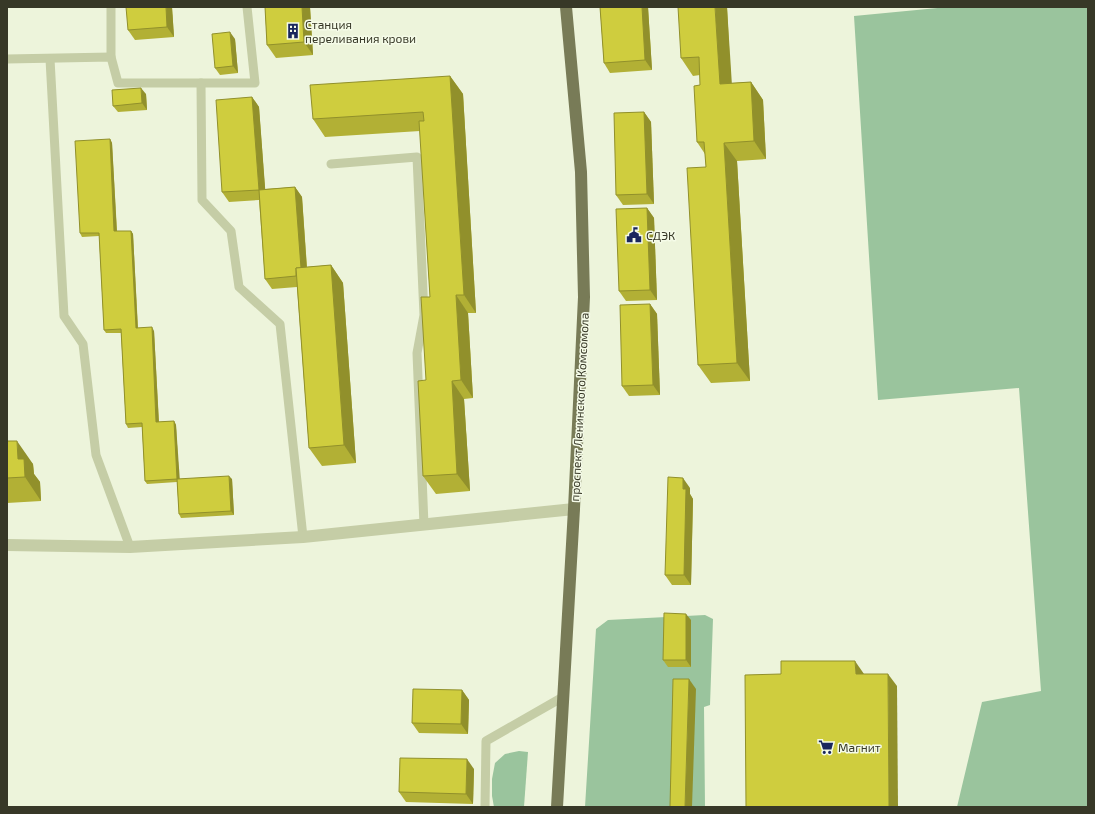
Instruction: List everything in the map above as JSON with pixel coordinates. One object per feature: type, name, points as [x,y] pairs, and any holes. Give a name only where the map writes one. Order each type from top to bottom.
[{"type":"main road","name":"проспект Ленинского Комсомола","points":[[557,807],[574,509],[584,297],[580,172],[566,7]]},
{"type":"street","points":[[7,545],[130,547],[303,537],[574,509]]},
{"type":"lane","points":[[111,7],[111,57],[118,83],[255,83],[247,7]]},
{"type":"lane","points":[[7,59],[111,57]]},
{"type":"lane","points":[[50,58],[64,316],[83,344],[96,455],[130,547]]},
{"type":"lane","points":[[201,83],[202,200],[231,231],[239,287],[280,324],[303,537]]},
{"type":"lane","points":[[331,164],[417,157],[424,315],[417,353],[424,525]]},
{"type":"lane","points":[[485,807],[486,741],[563,697]]},
{"type":"green space","points":[[948,7],[1088,7],[1088,807],[957,807],[982,702],[1041,691],[1019,388],[878,400],[854,16]]},
{"type":"green space","points":[[705,615],[713,619],[710,705],[704,707],[705,807],[585,807],[596,629],[608,620]]},
{"type":"green space","points":[[519,751],[528,752],[524,807],[494,807],[492,796],[492,779],[495,763],[505,754]]},
{"type":"building","points":[[126,7],[166,7],[167,27],[128,30]]},
{"type":"building","points":[[265,7],[302,7],[304,42],[267,45]]},
{"type":"building","points":[[600,7],[642,7],[645,60],[604,63]]},
{"type":"building","points":[[678,7],[715,7],[720,84],[751,82],[754,141],[724,143],[737,363],[698,365],[687,168],[706,167],[704,142],[697,142],[694,86],[700,85],[699,57],[681,58]]},
{"type":"building","points":[[230,32],[233,66],[215,68],[212,34]]},
{"type":"building","points":[[450,76],[464,295],[456,295],[461,380],[452,381],[457,474],[423,476],[418,381],[426,380],[421,297],[430,297],[419,121],[424,121],[423,112],[313,119],[310,85]]},
{"type":"building","points":[[141,88],[142,103],[113,106],[112,90]]},
{"type":"building","points":[[252,97],[259,190],[222,192],[216,100]]},
{"type":"building","points":[[644,112],[647,194],[616,195],[614,113]]},
{"type":"building","points":[[110,139],[114,231],[131,231],[136,328],[152,327],[156,422],[174,421],[177,479],[145,481],[142,423],[126,424],[121,329],[104,330],[99,233],[80,233],[75,141]]},
{"type":"building","points":[[295,187],[301,268],[296,268],[296,276],[265,279],[259,190]]},
{"type":"building","points":[[647,208],[650,290],[619,291],[616,209]]},
{"type":"building","points":[[331,265],[344,445],[309,448],[296,268]]},
{"type":"building","points":[[650,304],[653,385],[622,386],[620,305]]},
{"type":"building","points":[[7,441],[17,441],[18,459],[24,459],[25,477],[7,478]]},
{"type":"building","points":[[229,476],[231,511],[179,514],[177,479]]},
{"type":"building","points":[[668,477],[683,478],[683,489],[686,489],[684,575],[665,575]]},
{"type":"building","points":[[664,613],[686,614],[686,660],[663,660]]},
{"type":"building","name":"Магнит","points":[[781,661],[855,661],[856,674],[888,674],[889,807],[746,807],[745,675],[781,674]]},
{"type":"building","points":[[673,679],[689,679],[685,807],[670,807]]},
{"type":"building","points":[[413,689],[462,690],[461,724],[412,723]]},
{"type":"building","points":[[400,758],[467,759],[466,794],[399,792]]},
{"type":"place","name":"Станция переливания крови","points":[[293,31]]},
{"type":"place","name":"СДЭК","points":[[634,235]]},
{"type":"place","name":"Магнит","points":[[826,747]]}]
